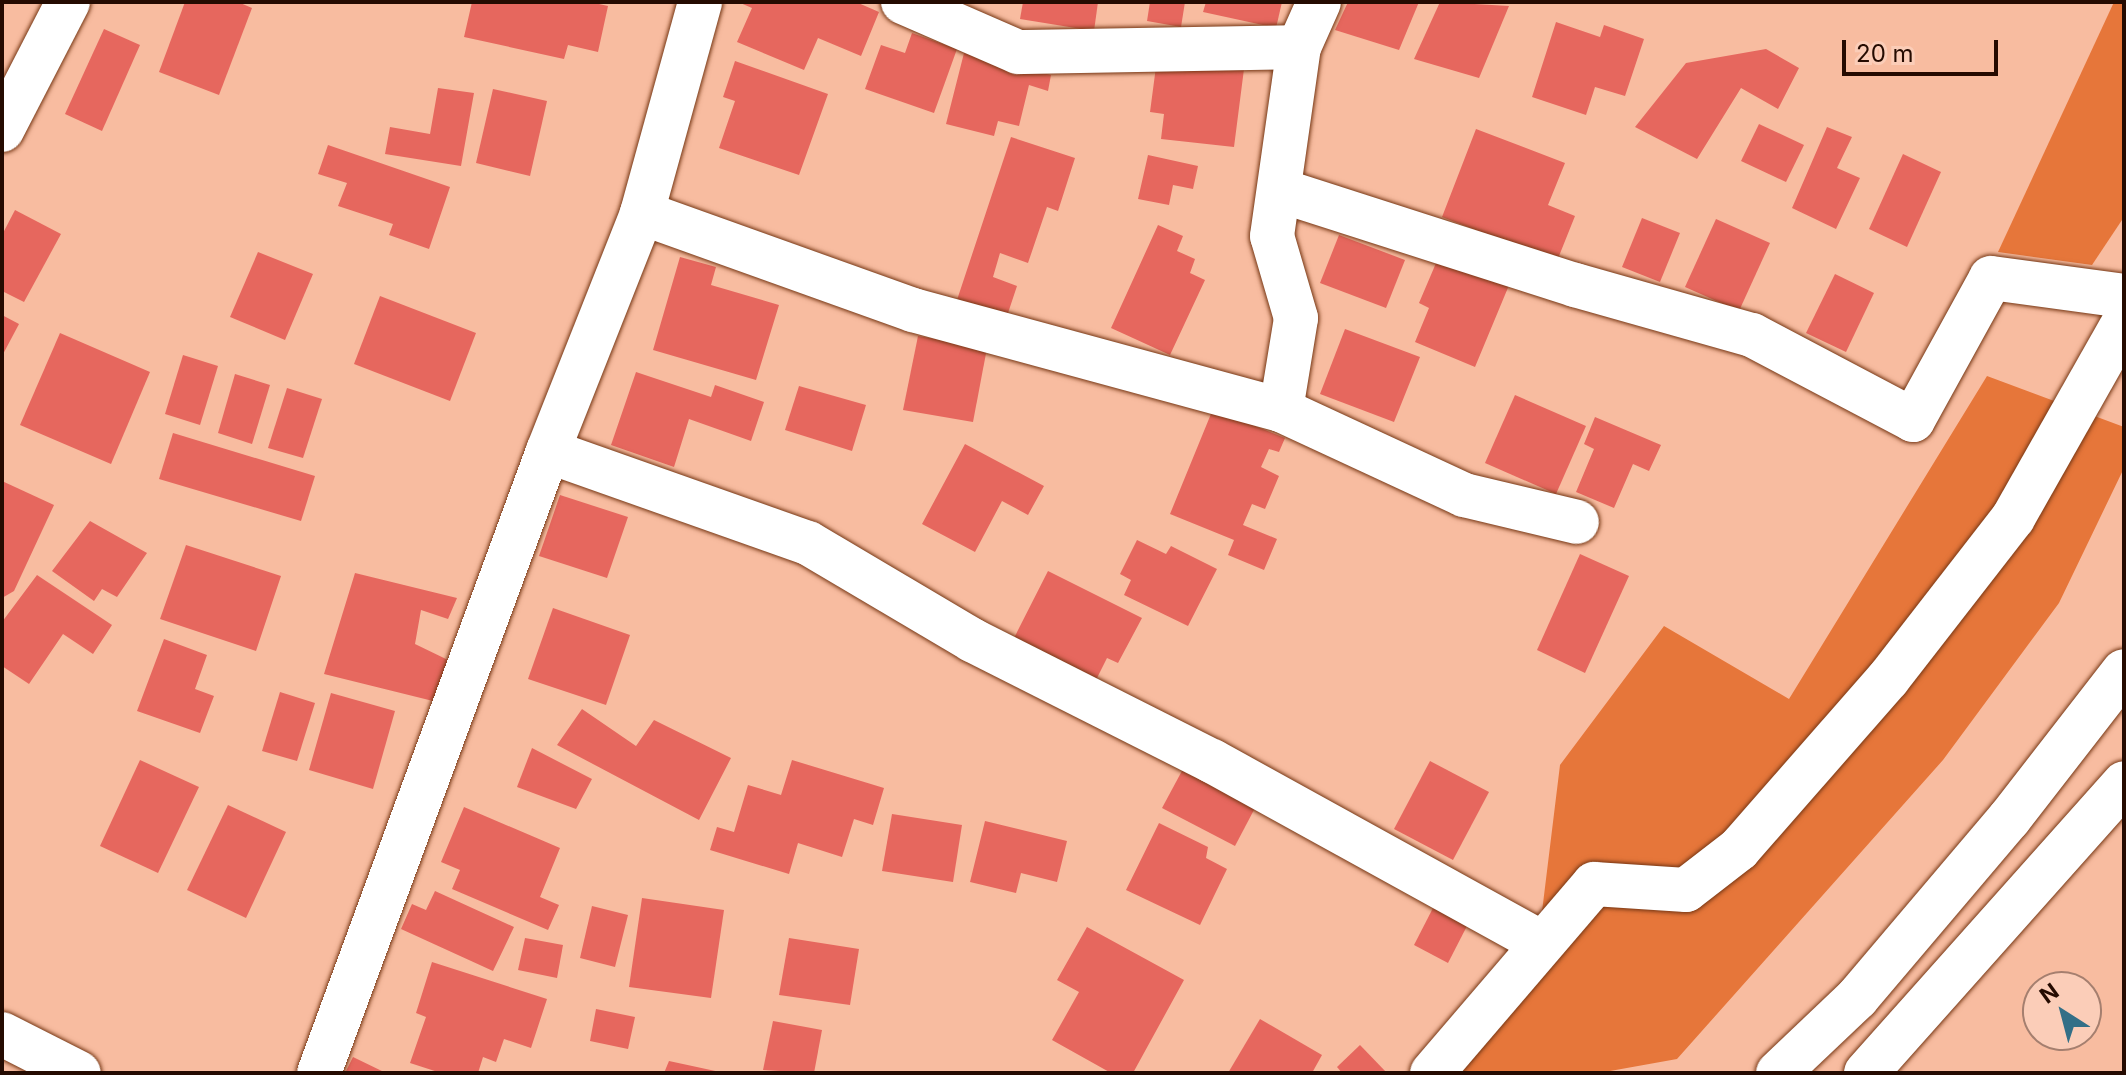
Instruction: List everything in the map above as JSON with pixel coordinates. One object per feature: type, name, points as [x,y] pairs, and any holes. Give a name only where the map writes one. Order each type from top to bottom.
[{"type":"street","points":[[319,1073],[548,451],[642,213],[700,2]]},
{"type":"street","points":[[903,2],[1018,52],[1299,47]]},
{"type":"street","points":[[1281,410],[1296,318],[1272,236],[1282,191],[1299,47],[1319,2]]},
{"type":"street","points":[[2,130],[59,5]]},
{"type":"street","points":[[1282,191],[1575,285],[1752,335],[1913,420],[1991,278],[2124,296]]},
{"type":"street","points":[[642,213],[913,310],[1281,410],[1464,495],[1577,522]]},
{"type":"street","points":[[1432,1073],[1540,942],[1594,884],[1686,890],[1739,849],[1888,679],[2013,518],[2124,322]]},
{"type":"street","points":[[548,451],[808,543],[972,640],[1212,761],[1540,942]]},
{"type":"street","points":[[1778,1073],[1857,998],[2009,819],[2124,671]]},
{"type":"street","points":[[1866,1073],[2124,783]]},
{"type":"street","points":[[2,1034],[79,1073]]},
{"type":"shaded area","points":[[2114,2],[2124,2],[2124,217],[2092,265],[1998,252]]},
{"type":"shaded area","points":[[1987,376],[2124,427],[2124,468],[2059,603],[1943,760],[1677,1059],[1599,1073],[1455,1073],[1533,985],[1560,765],[1664,626],[1789,699]]},
{"type":"building","points":[[185,2],[238,2],[252,8],[219,95],[159,72]]},
{"type":"building","points":[[472,2],[590,2],[608,6],[598,52],[568,45],[564,59],[464,37]]},
{"type":"building","points":[[738,2],[856,2],[879,12],[861,56],[818,38],[804,70],[737,42],[752,8]]},
{"type":"building","points":[[1023,2],[1098,2],[1094,31],[1020,19]]},
{"type":"building","points":[[1150,2],[1185,2],[1181,27],[1147,21]]},
{"type":"building","points":[[1206,2],[1282,2],[1276,28],[1203,12]]},
{"type":"building","points":[[1348,2],[1419,2],[1399,50],[1335,30]]},
{"type":"building","points":[[1440,2],[1509,6],[1479,78],[1414,59]]},
{"type":"building","points":[[1556,22],[1600,37],[1604,25],[1644,39],[1625,96],[1595,87],[1586,115],[1532,97]]},
{"type":"building","points":[[104,29],[140,45],[102,131],[65,114]]},
{"type":"building","points":[[912,33],[957,49],[934,113],[865,89],[881,45],[905,53]]},
{"type":"building","points":[[1766,49],[1799,68],[1778,109],[1741,88],[1697,159],[1635,127],[1686,63]]},
{"type":"building","points":[[964,53],[1051,75],[1048,91],[1029,85],[1019,126],[998,121],[994,136],[946,124]]},
{"type":"building","points":[[1157,59],[1244,69],[1234,147],[1161,139],[1164,114],[1150,112]]},
{"type":"building","points":[[735,61],[828,94],[799,175],[719,148],[735,101],[723,97]]},
{"type":"building","points":[[438,88],[474,93],[461,166],[385,154],[390,127],[430,134]]},
{"type":"building","points":[[493,89],[547,101],[530,176],[476,163]]},
{"type":"building","points":[[1759,124],[1804,145],[1786,182],[1741,161]]},
{"type":"building","points":[[1827,127],[1852,137],[1837,168],[1860,178],[1836,229],[1792,208]]},
{"type":"building","points":[[1476,129],[1565,163],[1548,205],[1575,216],[1557,261],[1442,217]]},
{"type":"building","points":[[1011,137],[1075,158],[1058,211],[1047,207],[1028,263],[1000,253],[993,277],[1017,286],[1007,316],[957,300]]},
{"type":"building","points":[[328,145],[450,187],[429,249],[389,235],[393,224],[338,206],[347,183],[318,174]]},
{"type":"building","points":[[1903,154],[1941,172],[1907,247],[1869,229]]},
{"type":"building","points":[[1148,155],[1198,166],[1193,189],[1173,185],[1169,205],[1138,199]]},
{"type":"building","points":[[15,210],[61,234],[24,302],[2,291],[2,235]]},
{"type":"building","points":[[1642,218],[1680,233],[1660,282],[1622,267]]},
{"type":"building","points":[[1716,219],[1770,243],[1739,311],[1685,287]]},
{"type":"building","points":[[1158,225],[1183,236],[1177,251],[1195,259],[1190,273],[1205,280],[1170,355],[1111,328]]},
{"type":"building","points":[[1339,235],[1405,260],[1386,308],[1320,283]]},
{"type":"building","points":[[1442,249],[1512,278],[1475,367],[1415,342],[1429,308],[1419,303]]},
{"type":"building","points":[[258,252],[313,274],[285,340],[230,317]]},
{"type":"building","points":[[680,257],[716,267],[711,285],[779,305],[756,380],[653,350]]},
{"type":"building","points":[[1835,274],[1874,293],[1846,352],[1806,333]]},
{"type":"building","points":[[380,296],[476,333],[450,401],[354,364]]},
{"type":"building","points":[[2,315],[19,324],[2,356]]},
{"type":"building","points":[[1345,329],[1420,357],[1394,422],[1320,394]]},
{"type":"building","points":[[60,333],[150,372],[111,464],[20,425]]},
{"type":"building","points":[[918,336],[987,348],[973,422],[903,410]]},
{"type":"building","points":[[183,355],[218,366],[200,425],[165,414]]},
{"type":"building","points":[[636,372],[711,397],[715,385],[764,402],[751,441],[689,419],[674,467],[611,445]]},
{"type":"building","points":[[235,374],[270,385],[252,444],[218,433]]},
{"type":"building","points":[[799,386],[866,405],[852,451],[785,430]]},
{"type":"building","points":[[287,388],[322,399],[303,458],[268,448]]},
{"type":"building","points":[[1515,395],[1586,426],[1556,494],[1485,463]]},
{"type":"building","points":[[1213,409],[1285,438],[1279,452],[1269,449],[1261,467],[1279,476],[1265,509],[1252,504],[1243,525],[1277,539],[1264,570],[1228,555],[1234,540],[1170,514]]},
{"type":"building","points":[[1595,417],[1661,445],[1649,471],[1633,464],[1614,508],[1576,492],[1594,449],[1584,444]]},
{"type":"building","points":[[173,433],[315,476],[301,521],[159,479]]},
{"type":"building","points":[[965,444],[1044,486],[1028,515],[1002,501],[975,552],[922,524]]},
{"type":"building","points":[[2,481],[54,505],[14,591],[2,598]]},
{"type":"building","points":[[560,495],[628,517],[607,578],[539,556]]},
{"type":"building","points":[[90,521],[147,553],[117,597],[102,589],[94,601],[52,571]]},
{"type":"building","points":[[1137,540],[1166,554],[1171,546],[1217,569],[1188,626],[1124,595],[1131,580],[1120,574]]},
{"type":"building","points":[[186,545],[281,576],[256,651],[160,619]]},
{"type":"building","points":[[1580,554],[1629,576],[1585,673],[1537,650]]},
{"type":"building","points":[[1048,571],[1142,618],[1118,663],[1107,658],[1095,682],[1013,640]]},
{"type":"building","points":[[355,573],[457,598],[448,619],[421,610],[415,644],[448,660],[437,702],[324,674]]},
{"type":"building","points":[[37,575],[112,625],[93,654],[63,634],[29,684],[2,666],[2,622]]},
{"type":"building","points":[[553,608],[630,635],[606,705],[528,679]]},
{"type":"building","points":[[164,639],[207,655],[195,689],[214,696],[200,733],[137,711]]},
{"type":"building","points":[[280,692],[315,703],[297,761],[262,751]]},
{"type":"building","points":[[331,693],[395,711],[373,789],[309,770]]},
{"type":"building","points":[[582,709],[636,746],[654,720],[731,758],[699,820],[557,745]]},
{"type":"building","points":[[532,748],[592,779],[576,809],[517,787]]},
{"type":"building","points":[[140,760],[199,787],[158,873],[100,846]]},
{"type":"building","points":[[792,760],[884,788],[873,825],[854,819],[842,857],[798,843],[789,874],[710,850],[717,827],[734,832],[748,785],[781,795]]},
{"type":"building","points":[[1430,761],[1489,792],[1453,860],[1394,829]]},
{"type":"building","points":[[1183,769],[1255,808],[1235,846],[1162,808]]},
{"type":"building","points":[[228,805],[286,832],[246,918],[187,890]]},
{"type":"building","points":[[464,807],[560,848],[540,897],[559,905],[548,930],[452,889],[460,870],[441,862]]},
{"type":"building","points":[[892,814],[962,825],[953,882],[882,871]]},
{"type":"building","points":[[985,821],[1067,841],[1057,882],[1021,873],[1016,893],[970,882]]},
{"type":"building","points":[[1159,823],[1208,847],[1206,858],[1227,869],[1200,925],[1126,890]]},
{"type":"building","points":[[435,891],[514,927],[493,971],[401,929],[412,904],[426,910]]},
{"type":"building","points":[[642,898],[724,910],[711,998],[629,987]]},
{"type":"building","points":[[592,906],[628,915],[615,967],[580,958]]},
{"type":"building","points":[[1433,908],[1467,926],[1448,963],[1414,945]]},
{"type":"building","points":[[1087,927],[1184,980],[1133,1073],[1111,1073],[1052,1040],[1079,992],[1057,980]]},
{"type":"building","points":[[525,938],[563,945],[557,978],[518,970]]},
{"type":"building","points":[[789,938],[859,949],[850,1005],[779,995]]},
{"type":"building","points":[[432,962],[547,999],[531,1048],[504,1039],[496,1062],[483,1057],[478,1073],[441,1073],[410,1063],[426,1017],[416,1013]]},
{"type":"building","points":[[596,1009],[635,1017],[628,1049],[590,1041]]},
{"type":"building","points":[[1260,1019],[1322,1055],[1312,1073],[1228,1073]]},
{"type":"building","points":[[773,1021],[822,1030],[814,1073],[763,1070]]},
{"type":"building","points":[[1360,1045],[1387,1073],[1342,1073],[1337,1067]]},
{"type":"building","points":[[353,1057],[386,1073],[345,1073]]},
{"type":"building","points":[[669,1061],[720,1072],[720,1073],[664,1073]]}]
